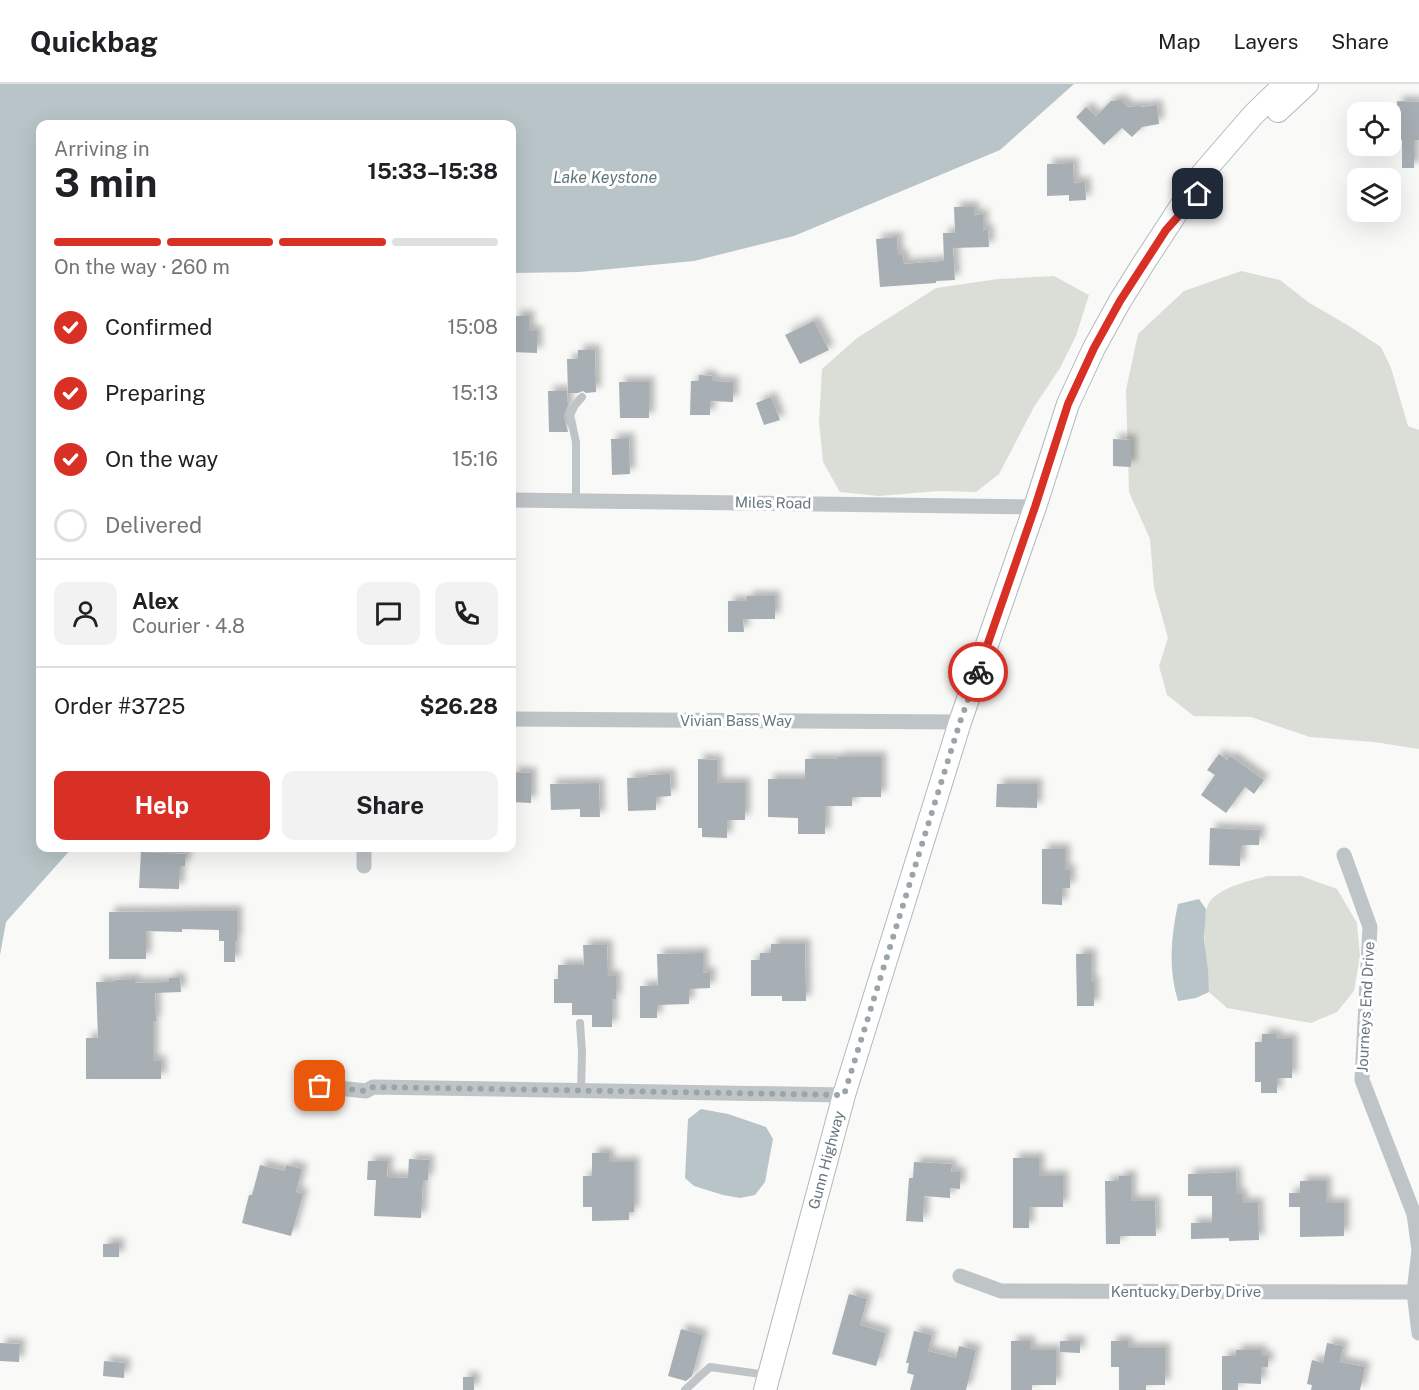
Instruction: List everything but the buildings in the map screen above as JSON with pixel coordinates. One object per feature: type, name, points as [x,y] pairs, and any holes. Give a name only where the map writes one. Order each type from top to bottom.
[{"type":"main road","name":"Gunn Highway","points":[[767,1383],[844,1095],[960,722],[1035,507],[1068,404],[1094,348],[1120,301],[1202,174],[1253,115],[1285,84]]},
{"type":"main road","name":"Gunn Highway","points":[[1166,230],[1244,144],[1307,84]]},
{"type":"street","name":"Miles Road","points":[[516,500],[1035,507]]},
{"type":"street","name":"Vivian Bass Way","points":[[516,719],[960,722]]},
{"type":"street","points":[[364,852],[364,866]]},
{"type":"street","name":"Journeys End Drive","points":[[1344,855],[1370,927],[1362,1080],[1414,1214],[1419,1250],[1414,1292],[1419,1333]]},
{"type":"street","points":[[320,1086],[366,1091],[373,1087],[844,1095]]},
{"type":"street","name":"Kentucky Derby Drive","points":[[960,1276],[1001,1291],[1414,1292]]},
{"type":"lane","points":[[576,501],[576,442],[570,415],[582,397]]},
{"type":"lane","points":[[580,1023],[582,1052],[580,1091]]},
{"type":"lane","points":[[685,1390],[710,1367],[767,1383]]},
{"type":"shaded area","points":[[1241,271],[1280,280],[1308,302],[1381,347],[1391,368],[1408,426],[1419,430],[1419,749],[1374,742],[1310,737],[1251,717],[1194,716],[1167,695],[1159,666],[1168,638],[1154,588],[1150,539],[1129,492],[1126,390],[1138,334],[1184,291]]},
{"type":"shaded area","points":[[1054,276],[1089,295],[1076,336],[1060,368],[1034,407],[999,474],[976,492],[939,491],[879,496],[840,492],[823,462],[819,422],[822,369],[857,338],[936,288],[998,279]]},
{"type":"shaded area","points":[[1267,876],[1301,876],[1337,889],[1357,923],[1360,956],[1354,991],[1337,1012],[1311,1023],[1227,1008],[1209,992],[1204,930],[1207,907],[1216,895],[1223,891]]},
{"type":"water","name":"Lake Keystone","points":[[0,84],[1074,84],[1000,150],[794,236],[694,261],[579,272],[516,273],[516,120],[36,120],[36,852],[68,852],[6,922],[0,955]]},
{"type":"water","points":[[1199,899],[1206,909],[1204,939],[1209,992],[1196,998],[1178,1001],[1173,977],[1172,952],[1178,904]]},
{"type":"water","points":[[701,1109],[728,1114],[766,1127],[773,1139],[765,1182],[755,1195],[740,1198],[723,1195],[694,1186],[685,1178],[688,1119]]},
{"type":"way so far","points":[[320,1086],[366,1091],[373,1087],[844,1095],[960,722],[978,672]]},
{"type":"route","points":[[978,672],[1068,404],[1094,348],[1120,301],[1166,230],[1198,194]]}]
